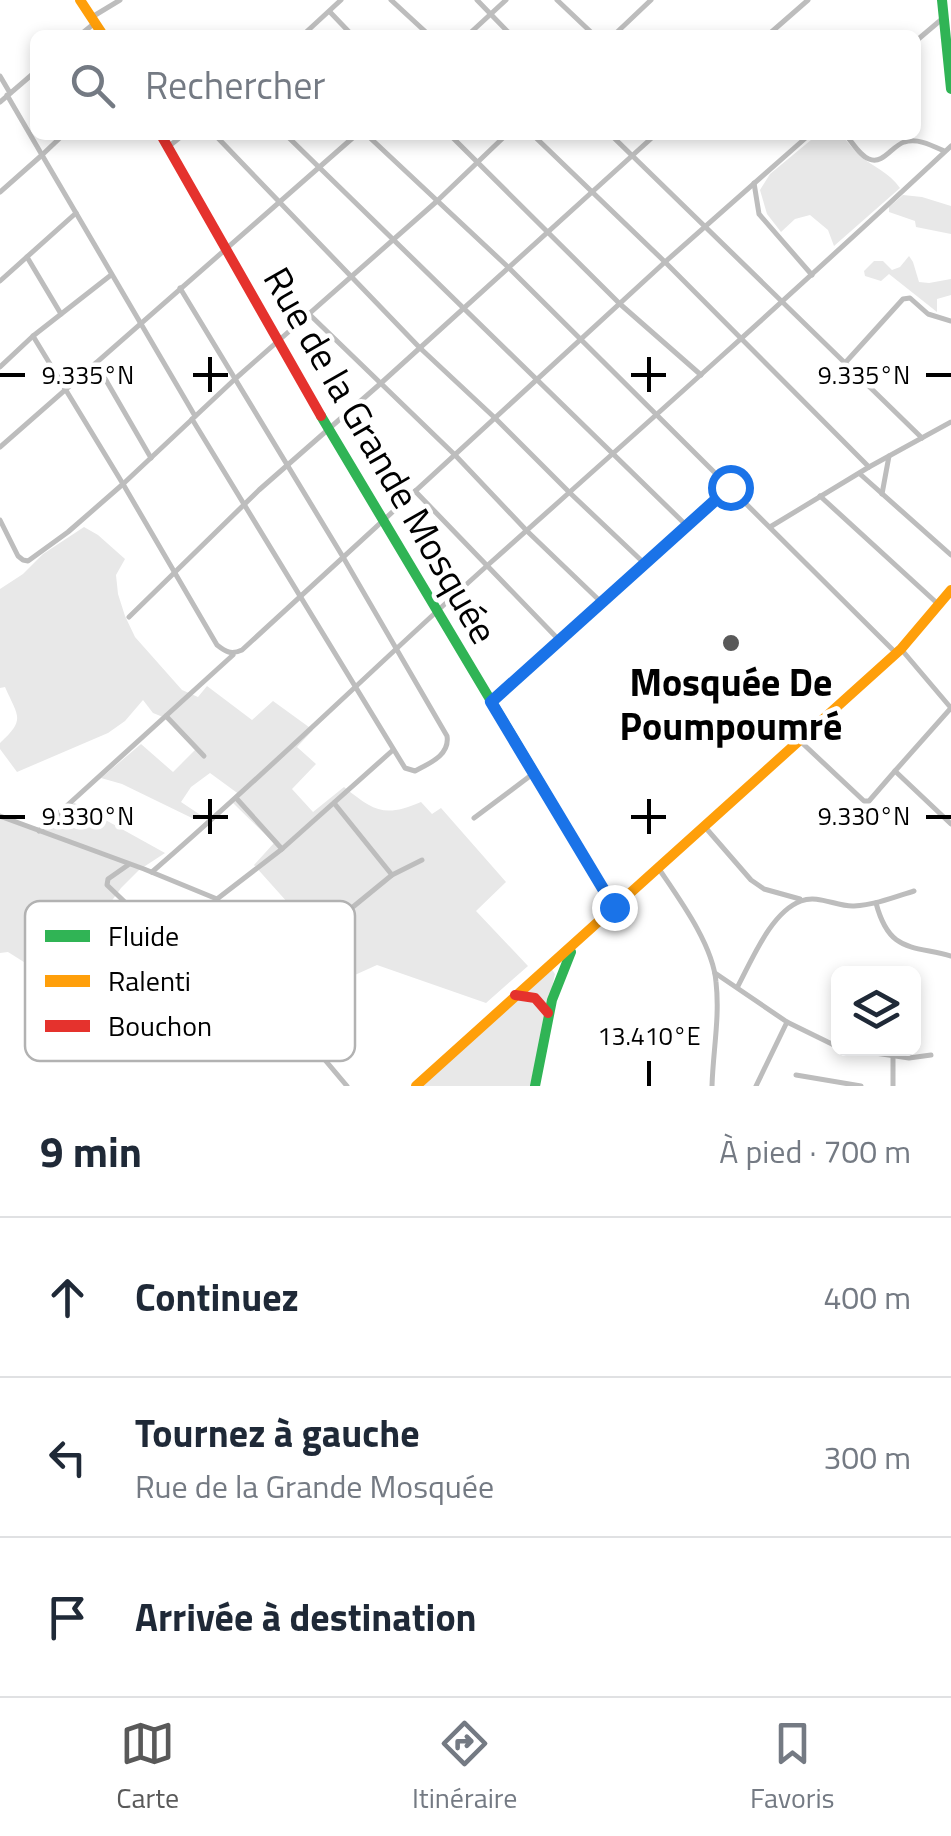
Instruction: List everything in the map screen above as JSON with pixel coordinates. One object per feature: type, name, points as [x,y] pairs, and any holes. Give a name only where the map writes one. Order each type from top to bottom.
[{"type":"street","points":[[80,0],[101,30]]},
{"type":"street","points":[[85,30],[120,0]]},
{"type":"street","points":[[308,30],[342,0]]},
{"type":"street","points":[[391,0],[423,30]]},
{"type":"street","points":[[477,0],[506,30]]},
{"type":"street","points":[[474,30],[506,0]]},
{"type":"street","points":[[557,0],[589,30]]},
{"type":"street","points":[[619,30],[651,0]]},
{"type":"street","points":[[774,30],[808,0]]},
{"type":"street","points":[[942,0],[951,89]]},
{"type":"street","points":[[329,12],[347,30]]},
{"type":"street","points":[[921,38],[944,17]]},
{"type":"street","points":[[0,76],[30,133]]},
{"type":"street","points":[[0,102],[30,76]]},
{"type":"street","points":[[34,140],[193,418],[393,750],[405,768],[415,770],[432,762],[444,752],[447,736],[180,288]]},
{"type":"street","points":[[0,192],[58,140]]},
{"type":"street","name":"Rue de la Grande Mosquée","points":[[164,140],[329,430],[614,907]]},
{"type":"street","points":[[168,147],[177,140]]},
{"type":"street","points":[[220,140],[419,348],[644,563]]},
{"type":"street","points":[[291,140],[686,526]]},
{"type":"street","points":[[0,447],[351,140]]},
{"type":"street","points":[[372,140],[508,267],[898,651],[951,708],[869,801],[864,801],[798,740]]},
{"type":"street","points":[[455,140],[620,304],[701,376]]},
{"type":"street","points":[[0,520],[18,556],[28,561],[68,532],[501,140]]},
{"type":"street","points":[[538,140],[869,466]]},
{"type":"street","points":[[617,140],[922,438]]},
{"type":"street","points":[[129,617],[245,504],[650,140]]},
{"type":"street","points":[[39,831],[803,140]]},
{"type":"street","points":[[850,140],[867,159],[873,160],[881,159],[906,141],[948,149]]},
{"type":"street","points":[[152,872],[948,149]]},
{"type":"street","points":[[754,184],[759,214],[812,275]]},
{"type":"street","points":[[0,282],[76,212]]},
{"type":"street","points":[[26,257],[61,314]]},
{"type":"street","points":[[0,367],[111,275]]},
{"type":"street","points":[[845,363],[903,299],[910,298],[928,314],[951,321]]},
{"type":"street","points":[[308,313],[601,602]]},
{"type":"street","points":[[33,336],[217,645],[235,653]]},
{"type":"street","points":[[96,363],[150,458]]},
{"type":"street","points":[[770,527],[869,466],[951,422]]},
{"type":"street","points":[[882,494],[889,456]]},
{"type":"street","points":[[859,473],[951,555]]},
{"type":"street","points":[[491,702],[730,487]]},
{"type":"street","points":[[415,492],[559,640]]},
{"type":"street","points":[[820,496],[938,604]]},
{"type":"street","points":[[416,1086],[898,651],[951,590]]},
{"type":"street","points":[[166,716],[204,756]]},
{"type":"street","points":[[0,816],[217,900],[282,849],[393,750]]},
{"type":"street","points":[[894,771],[951,824]]},
{"type":"street","points":[[474,818],[534,773]]},
{"type":"street","points":[[236,798],[282,849]]},
{"type":"street","points":[[333,802],[392,875]]},
{"type":"street","points":[[704,826],[751,880],[764,889],[803,900],[852,906],[914,891]]},
{"type":"street","points":[[355,905],[392,875],[422,860]]},
{"type":"street","points":[[123,901],[107,886],[108,879],[130,864]]},
{"type":"street","points":[[658,867],[694,923],[715,973],[717,1026],[712,1086]]},
{"type":"street","points":[[738,986],[772,925],[803,900]]},
{"type":"street","points":[[876,903],[882,924],[906,947],[951,956]]},
{"type":"street","points":[[534,1086],[555,989],[576,944]]},
{"type":"street","points":[[715,973],[788,1022],[831,1044]]},
{"type":"street","points":[[516,995],[535,998],[548,1013]]},
{"type":"street","points":[[756,1086],[788,1022]]},
{"type":"street","points":[[893,1086],[893,1056],[931,1055]]},
{"type":"street","points":[[326,1061],[347,1086]]},
{"type":"street","points":[[796,1075],[857,1086]]},
{"type":"shaded area","points":[[811,140],[846,140],[900,188],[834,246],[828,230],[810,215],[795,219],[781,232],[767,214],[760,190],[770,174]]},
{"type":"shaded area","points":[[903,195],[951,206],[951,234],[916,227],[915,221],[889,212],[889,207]]},
{"type":"shaded area","points":[[909,256],[919,282],[951,279],[951,295],[937,299],[937,312],[889,274],[881,281],[865,276],[864,271],[874,261],[883,261],[892,270]]},
{"type":"shaded area","points":[[84,527],[98,535],[125,559],[116,575],[118,594],[135,637],[182,690],[198,697],[207,686],[252,720],[273,701],[313,730],[297,747],[316,764],[292,789],[313,812],[344,787],[380,810],[398,810],[421,802],[432,814],[441,808],[506,882],[476,911],[528,966],[486,1003],[377,965],[355,975],[355,901],[286,901],[254,865],[274,843],[233,803],[240,795],[210,773],[191,787],[181,802],[202,816],[194,819],[101,778],[141,744],[173,772],[197,748],[163,717],[153,713],[143,700],[108,733],[17,772],[0,749],[17,717],[5,687],[0,688],[0,589]]},
{"type":"shaded area","points":[[73,802],[165,853],[139,870],[112,901],[25,901],[25,963],[8,952],[0,953],[0,817],[40,828]]},
{"type":"shaded area","points":[[551,968],[555,974],[530,1086],[422,1086]]},
{"type":"traffic: fast","points":[[942,0],[951,89]]},
{"type":"traffic: fast","points":[[321,416],[614,907]]},
{"type":"traffic: fast","points":[[535,1086],[552,1000],[571,952]]},
{"type":"traffic: slow","points":[[80,0],[100,30]]},
{"type":"traffic: slow","points":[[416,1086],[901,649],[951,590]]},
{"type":"traffic: jam","points":[[164,140],[321,416]]},
{"type":"traffic: jam","points":[[515,995],[535,998],[548,1013]]},
{"type":"place","name":"Mosquée De Poumpoumré","points":[[731,643]]},
{"type":"route","points":[[614,907],[491,702],[730,487]]}]
